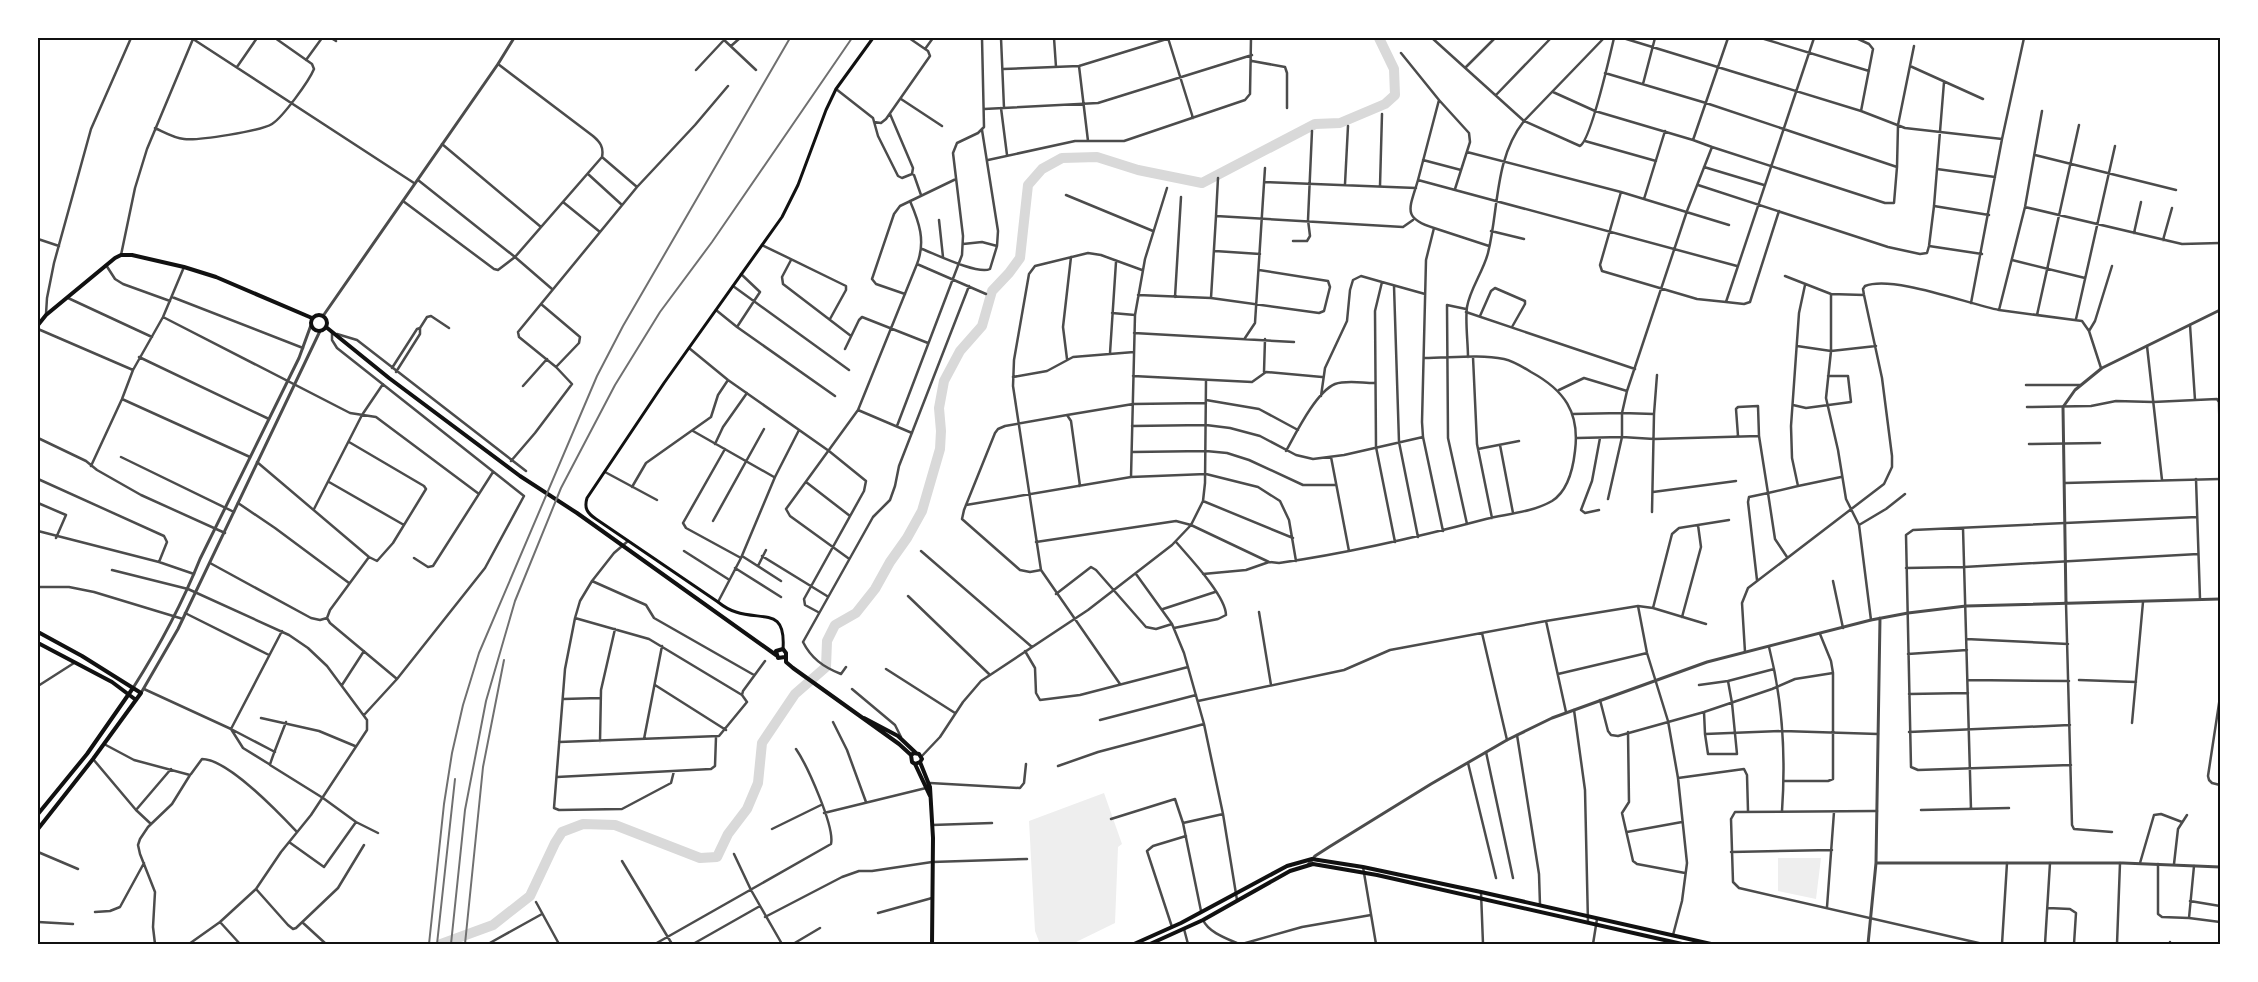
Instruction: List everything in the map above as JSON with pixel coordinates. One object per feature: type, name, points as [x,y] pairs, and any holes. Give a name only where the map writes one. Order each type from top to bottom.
[{"type":"main road","points":[[873,38],[836,89],[826,110],[798,185],[782,217],[689,348],[587,498],[586,511],[628,542],[718,602],[736,612],[768,616],[776,621],[782,627],[784,634],[783,649],[786,662],[914,754]]},
{"type":"main road","points":[[38,327],[46,316],[106,264],[121,255],[132,255],[184,267],[216,277],[312,318]]},
{"type":"main road","points":[[318,314],[323,316],[327,322],[326,327],[320,331],[316,330],[311,326],[312,318],[318,314]]},
{"type":"main road","points":[[326,327],[449,424],[520,476],[674,581],[780,659],[785,656]]},
{"type":"main road","points":[[38,632],[141,693],[93,759],[38,829]]},
{"type":"main road","points":[[38,644],[112,682],[128,696],[136,700]]},
{"type":"main road","points":[[776,655],[778,649],[783,649]]},
{"type":"main road","points":[[38,814],[87,754],[133,688]]},
{"type":"main road","points":[[862,717],[901,738],[919,761],[930,783],[932,944]]},
{"type":"main road","points":[[914,754],[911,761],[919,761]]},
{"type":"main road","points":[[919,761],[930,796]]},
{"type":"main road","points":[[1134,944],[1202,912],[1287,866],[1312,859],[1363,867],[1481,892],[1711,944]]},
{"type":"main road","points":[[1150,944],[1204,920],[1290,871],[1308,865],[1364,873],[1682,944]]},
{"type":"street","points":[[46,316],[49,283],[91,129],[131,38]]},
{"type":"street","points":[[121,255],[135,188],[155,128],[193,38],[414,183]]},
{"type":"street","points":[[237,67],[257,38]]},
{"type":"street","points":[[155,128],[185,139],[256,129],[271,125],[291,102],[312,72],[313,66],[275,38]]},
{"type":"street","points":[[306,60],[322,38]]},
{"type":"street","points":[[331,38],[336,41]]},
{"type":"street","points":[[323,316],[498,64],[514,38]]},
{"type":"street","points":[[731,46],[740,38]]},
{"type":"street","points":[[874,122],[884,122],[930,56],[925,49],[909,38]]},
{"type":"street","points":[[925,49],[932,38]]},
{"type":"street","points":[[897,426],[960,264],[963,244],[953,148],[957,143],[982,130],[985,124],[982,38]]},
{"type":"street","points":[[1001,38],[1003,69],[1002,108],[1007,155]]},
{"type":"street","points":[[1054,38],[1056,67]]},
{"type":"street","points":[[1003,69],[1079,66],[1168,38],[1193,118]]},
{"type":"street","points":[[988,160],[1064,142],[1124,141],[1248,98],[1252,61],[1251,38]]},
{"type":"street","points":[[1432,38],[1524,121],[1578,146],[1582,145],[1585,141],[1595,112],[1614,38]]},
{"type":"street","points":[[1466,67],[1495,38]]},
{"type":"street","points":[[1496,95],[1551,38]]},
{"type":"street","points":[[1468,357],[1466,310],[1468,300],[1484,266],[1504,162],[1517,130],[1604,38]]},
{"type":"street","points":[[1623,38],[1795,90],[1913,130],[1939,131],[2002,139]]},
{"type":"street","points":[[1643,84],[1655,38]]},
{"type":"street","points":[[1693,140],[1728,38]]},
{"type":"street","points":[[1761,38],[1869,71]]},
{"type":"street","points":[[1726,302],[1795,90],[1814,38]]},
{"type":"street","points":[[1856,38],[1869,44],[1873,49],[1861,111]]},
{"type":"street","points":[[1971,304],[1982,254],[2002,139],[2024,38]]},
{"type":"street","points":[[696,70],[723,39],[756,70]]},
{"type":"street","points":[[1552,92],[1595,112],[1665,131],[1890,204],[1896,200],[1898,125],[1914,46]]},
{"type":"street","points":[[1400,53],[1469,133],[1470,142],[1455,190]]},
{"type":"street","points":[[984,109],[1084,105],[1110,100],[1252,55]]},
{"type":"street","points":[[1252,61],[1285,67],[1287,108]]},
{"type":"street","points":[[403,201],[494,269],[502,268],[515,257],[602,157],[601,144],[593,136],[498,64]]},
{"type":"street","points":[[1079,66],[1088,141]]},
{"type":"street","points":[[1910,66],[1983,99]]},
{"type":"street","points":[[1605,73],[1706,103],[1898,167]]},
{"type":"street","points":[[1698,185],[1923,254],[1928,251],[1934,206],[1944,82]]},
{"type":"street","points":[[512,461],[571,386],[570,381],[556,367],[518,334],[637,187],[695,125],[728,86]]},
{"type":"street","points":[[836,89],[870,115],[898,176],[902,178],[912,174]]},
{"type":"street","points":[[901,98],[942,126]]},
{"type":"street","points":[[1439,100],[1410,205],[1413,220],[1419,224],[1489,246]]},
{"type":"street","points":[[1999,310],[2024,207],[2042,111]]},
{"type":"street","points":[[890,114],[913,168],[912,174],[915,177],[921,196]]},
{"type":"street","points":[[1380,186],[1382,114]]},
{"type":"street","points":[[2036,315],[2079,125]]},
{"type":"street","points":[[1344,184],[1348,126]]},
{"type":"street","points":[[922,249],[960,264],[988,270],[997,246],[998,223],[982,130]]},
{"type":"street","points":[[1293,241],[1307,241],[1309,239],[1308,220],[1312,131]]},
{"type":"street","points":[[1644,199],[1665,131]]},
{"type":"street","points":[[1585,141],[1656,161]]},
{"type":"street","points":[[442,144],[541,227]]},
{"type":"street","points":[[2076,319],[2116,146]]},
{"type":"street","points":[[1608,499],[1622,437],[1622,413],[1627,391],[1687,211],[1712,147]]},
{"type":"street","points":[[1467,152],[1621,192],[1729,225]]},
{"type":"street","points":[[2034,155],[2176,190]]},
{"type":"street","points":[[602,157],[637,187]]},
{"type":"street","points":[[1423,160],[1461,170]]},
{"type":"street","points":[[1704,167],[1764,186]]},
{"type":"street","points":[[1245,338],[1254,327],[1257,304],[1265,168]]},
{"type":"street","points":[[1937,169],[1996,177]]},
{"type":"street","points":[[588,174],[622,205]]},
{"type":"street","points":[[1211,298],[1218,178]]},
{"type":"street","points":[[417,179],[515,257],[552,290]]},
{"type":"street","points":[[905,294],[876,284],[872,279],[896,209],[956,179]]},
{"type":"street","points":[[1418,180],[1737,266]]},
{"type":"street","points":[[1264,182],[1310,182],[1416,188]]},
{"type":"street","points":[[1131,477],[1135,315],[1142,270],[1167,188]]},
{"type":"street","points":[[1621,192],[1600,265],[1602,271],[1697,298],[1726,302],[1744,304],[1750,302],[1779,211]]},
{"type":"street","points":[[1066,195],[1153,232]]},
{"type":"street","points":[[1175,297],[1181,197]]},
{"type":"street","points":[[849,558],[787,512],[787,506],[858,410],[891,329],[922,249],[920,228],[910,201]]},
{"type":"street","points":[[563,202],[600,232]]},
{"type":"street","points":[[2134,233],[2141,202]]},
{"type":"street","points":[[1934,206],[1989,215]]},
{"type":"street","points":[[2024,207],[2163,240],[2192,245],[2220,243]]},
{"type":"street","points":[[2163,240],[2172,208]]},
{"type":"street","points":[[1216,216],[1403,227],[1413,220]]},
{"type":"street","points":[[940,220],[943,257]]},
{"type":"street","points":[[1434,228],[1428,249],[1424,294],[1423,436],[1444,531]]},
{"type":"street","points":[[1491,231],[1524,239]]},
{"type":"street","points":[[38,239],[59,246]]},
{"type":"street","points":[[963,244],[982,242],[997,246]]},
{"type":"street","points":[[762,245],[846,286],[846,290],[830,319]]},
{"type":"street","points":[[1929,246],[1982,254]]},
{"type":"street","points":[[1215,251],[1260,254]]},
{"type":"street","points":[[1120,684],[1041,570],[1013,377],[1014,360],[1032,269],[1039,264],[1071,256],[1094,253],[1142,270]]},
{"type":"street","points":[[1067,359],[1063,327],[1071,256]]},
{"type":"street","points":[[791,260],[782,277],[783,284],[851,336]]},
{"type":"street","points":[[2012,260],[2047,267],[2085,278]]},
{"type":"street","points":[[1110,353],[1116,262]]},
{"type":"street","points":[[106,264],[115,279],[123,284],[171,299],[303,348]]},
{"type":"street","points":[[917,264],[954,278],[986,294]]},
{"type":"street","points":[[2089,331],[2095,321],[2112,266]]},
{"type":"street","points":[[91,466],[139,357],[163,317],[184,267]]},
{"type":"street","points":[[1138,295],[1211,298],[1322,313],[1330,287],[1328,281],[1325,279],[1259,270]]},
{"type":"street","points":[[737,327],[760,290],[741,274]]},
{"type":"street","points":[[1321,396],[1322,377],[1334,346],[1347,321],[1350,290],[1353,280],[1361,276],[1424,294]]},
{"type":"street","points":[[1785,276],[1831,294],[1864,296]]},
{"type":"street","points":[[1382,282],[1375,311],[1374,383],[1376,447],[1395,542]]},
{"type":"street","points":[[1745,652],[1743,596],[1757,580],[1884,484],[1892,467],[1876,346],[1864,296],[1863,289],[1865,286],[1883,283],[1999,310],[2082,321],[2089,331],[2102,368]]},
{"type":"street","points":[[1798,486],[1791,441],[1792,405],[1799,313],[1805,284]]},
{"type":"street","points":[[733,286],[849,370]]},
{"type":"street","points":[[846,667],[841,674],[831,670],[808,653],[803,642],[818,612],[876,512],[890,500],[896,486],[899,466],[969,286]]},
{"type":"street","points":[[1394,286],[1400,442],[1418,537]]},
{"type":"street","points":[[1480,316],[1491,291],[1495,288],[1525,301],[1512,327]]},
{"type":"street","points":[[1831,294],[1831,352],[1827,405],[1838,450],[1846,499],[1859,525],[1871,620]]},
{"type":"street","points":[[68,298],[152,337]]},
{"type":"street","points":[[541,304],[580,337],[579,343],[556,367]]},
{"type":"street","points":[[1467,524],[1448,438],[1447,305],[1635,369]]},
{"type":"street","points":[[716,310],[835,396]]},
{"type":"street","points":[[2112,832],[2072,827],[2063,406],[2081,385],[2102,368],[2220,310]]},
{"type":"street","points":[[1112,313],[1135,315]]},
{"type":"street","points":[[392,368],[417,329],[420,328],[429,316],[449,328]]},
{"type":"street","points":[[163,317],[350,413],[376,417],[479,494]]},
{"type":"street","points":[[845,349],[858,320],[862,317],[928,343]]},
{"type":"street","points":[[2190,325],[2195,400]]},
{"type":"street","points":[[133,688],[156,652],[188,588],[225,507],[288,381],[311,326]]},
{"type":"street","points":[[38,327],[133,370]]},
{"type":"street","points":[[396,372],[420,334],[420,328]]},
{"type":"street","points":[[141,693],[152,678],[183,619],[320,331]]},
{"type":"street","points":[[364,715],[398,679],[485,568],[524,496],[337,348],[332,340],[334,333],[357,340],[526,471]]},
{"type":"street","points":[[1134,334],[1245,338],[1294,342]]},
{"type":"street","points":[[1133,376],[1252,382],[1257,380],[1264,372],[1265,339]]},
{"type":"street","points":[[1797,346],[1831,352],[1876,346]]},
{"type":"street","points":[[2147,346],[2162,480]]},
{"type":"street","points":[[689,348],[728,380],[829,451],[866,481],[866,486],[804,599],[804,603],[818,612]]},
{"type":"street","points":[[1013,377],[1048,371],[1067,359],[1080,355],[1134,352]]},
{"type":"street","points":[[139,357],[269,419]]},
{"type":"street","points":[[1203,574],[1246,570],[1269,562],[1296,561],[1444,531],[1550,502],[1564,489],[1574,459],[1577,438],[1572,414],[1559,390],[1549,382],[1504,359],[1473,357],[1424,358]]},
{"type":"street","points":[[1473,357],[1478,450],[1492,518]]},
{"type":"street","points":[[523,386],[546,359]]},
{"type":"street","points":[[1264,372],[1322,377]]},
{"type":"street","points":[[1652,512],[1654,414],[1657,375]]},
{"type":"street","points":[[1792,405],[1806,408],[1847,404],[1852,399],[1848,376],[1828,376]]},
{"type":"street","points":[[1559,390],[1584,378],[1627,391]]},
{"type":"street","points":[[632,487],[646,463],[693,431],[712,415],[718,395],[728,380]]},
{"type":"street","points":[[919,761],[940,737],[971,690],[989,674],[1075,619],[1176,542],[1191,525],[1203,500],[1206,474],[1206,380]]},
{"type":"street","points":[[1286,450],[1321,396],[1329,387],[1340,383],[1374,383]]},
{"type":"street","points":[[314,509],[362,415],[383,384]]},
{"type":"street","points":[[2026,385],[2081,385]]},
{"type":"street","points":[[715,444],[723,427],[747,393]]},
{"type":"street","points":[[2027,406],[2097,406],[2116,401],[2153,402],[2215,398],[2218,400],[2220,453]]},
{"type":"street","points":[[122,399],[250,457]]},
{"type":"street","points":[[1041,570],[1030,572],[1020,570],[962,519],[995,433],[1002,427],[1019,422],[1133,404],[1206,402],[1259,409],[1298,430]]},
{"type":"street","points":[[1738,436],[1736,409],[1756,406],[1758,408],[1759,436],[1775,539],[1787,557]]},
{"type":"street","points":[[858,410],[912,433]]},
{"type":"street","points":[[1572,414],[1654,414]]},
{"type":"street","points":[[1067,415],[1071,421],[1080,486]]},
{"type":"street","points":[[1132,426],[1206,425],[1250,433],[1305,458],[1331,457],[1423,436]]},
{"type":"street","points":[[713,521],[764,429]]},
{"type":"street","points":[[718,602],[728,579],[741,557],[775,477],[799,430]]},
{"type":"street","points":[[693,431],[775,477]]},
{"type":"street","points":[[1577,438],[1622,437],[1654,439],[1759,436]]},
{"type":"street","points":[[38,438],[86,461],[91,466],[141,495],[224,533]]},
{"type":"street","points":[[1599,510],[1585,513],[1581,510],[1592,481],[1600,438]]},
{"type":"street","points":[[1478,450],[1519,441]]},
{"type":"street","points":[[257,462],[369,557],[377,561],[404,526],[426,491],[425,488],[349,442]]},
{"type":"street","points":[[2029,444],[2100,443]]},
{"type":"street","points":[[1500,445],[1514,513]]},
{"type":"street","points":[[725,450],[683,523],[686,528],[758,566],[781,581]]},
{"type":"street","points":[[1132,452],[1206,451],[1242,457],[1303,484],[1336,485]]},
{"type":"street","points":[[1331,457],[1349,551]]},
{"type":"street","points":[[121,458],[234,512]]},
{"type":"street","points":[[414,558],[428,567],[433,566],[493,472]]},
{"type":"street","points":[[605,472],[657,500]]},
{"type":"street","points":[[966,505],[1131,477],[1206,474],[1248,484],[1270,494],[1280,502],[1285,510],[1293,538],[1296,561]]},
{"type":"street","points":[[1757,580],[1748,502],[1750,497],[1841,477]]},
{"type":"street","points":[[38,479],[164,536],[167,542],[159,562]]},
{"type":"street","points":[[2196,479],[2200,599]]},
{"type":"street","points":[[2064,483],[2220,479]]},
{"type":"street","points":[[1653,492],[1736,480]]},
{"type":"street","points":[[329,482],[404,526]]},
{"type":"street","points":[[806,482],[850,516]]},
{"type":"street","points":[[1859,525],[1886,509],[1905,494]]},
{"type":"street","points":[[1203,500],[1293,538]]},
{"type":"street","points":[[38,503],[66,515],[56,538]]},
{"type":"street","points":[[238,503],[275,528],[349,584]]},
{"type":"street","points":[[2071,764],[1970,769],[1914,769],[1910,764],[1905,539],[1909,531],[2065,522],[2197,518]]},
{"type":"street","points":[[1653,608],[1672,534],[1679,528],[1729,520]]},
{"type":"street","points":[[1036,542],[1170,521],[1191,525],[1269,562]]},
{"type":"street","points":[[1682,617],[1701,547],[1698,525]]},
{"type":"street","points":[[1963,527],[1971,809]]},
{"type":"street","points":[[38,531],[56,538],[107,548],[159,562],[194,574]]},
{"type":"street","points":[[628,542],[614,553],[592,581],[580,601],[575,618],[565,669],[554,805],[556,810],[617,810],[628,807],[671,783],[674,771]]},
{"type":"street","points":[[1056,594],[1091,567],[1146,627],[1156,629],[1218,619],[1226,615],[1225,607],[1203,574],[1176,542]]},
{"type":"street","points":[[758,566],[766,550]]},
{"type":"street","points":[[684,551],[728,579]]},
{"type":"street","points":[[921,551],[1032,647]]},
{"type":"street","points":[[1906,568],[1964,567],[2198,554]]},
{"type":"street","points":[[762,556],[827,596]]},
{"type":"street","points":[[327,618],[330,610],[369,557]]},
{"type":"street","points":[[210,563],[311,618],[320,620],[327,618]]},
{"type":"street","points":[[735,568],[781,597]]},
{"type":"street","points":[[112,570],[188,588],[282,631],[318,656],[364,715],[368,726],[323,798],[256,889],[220,922],[188,944]]},
{"type":"street","points":[[1136,574],[1173,626],[1188,668],[1204,724],[1223,814],[1237,900]]},
{"type":"street","points":[[592,581],[646,605],[654,618],[754,675]]},
{"type":"street","points":[[1833,581],[1843,628]]},
{"type":"street","points":[[38,588],[69,587],[94,592],[183,619]]},
{"type":"street","points":[[1162,609],[1215,592]]},
{"type":"street","points":[[908,596],[989,674]]},
{"type":"street","points":[[1308,865],[1312,859],[1507,740],[1566,712],[1707,662],[1871,620],[1908,613],[1966,606],[2220,599]]},
{"type":"street","points":[[2132,723],[2142,602]]},
{"type":"street","points":[[1638,606],[1647,653],[1668,721],[1678,778],[1687,863],[1682,901],[1672,936]]},
{"type":"street","points":[[1198,701],[1344,670],[1390,650],[1638,606],[1653,608],[1706,624]]},
{"type":"street","points":[[1260,612],[1271,685]]},
{"type":"street","points":[[185,613],[269,655]]},
{"type":"street","points":[[327,618],[398,679]]},
{"type":"street","points":[[559,742],[716,737],[722,735],[747,702],[742,695],[649,639],[575,618]]},
{"type":"street","points":[[1868,944],[1876,862],[1880,618]]},
{"type":"street","points":[[1546,621],[1566,712]]},
{"type":"street","points":[[600,741],[600,698],[615,629]]},
{"type":"street","points":[[231,729],[282,631]]},
{"type":"street","points":[[1482,633],[1507,740]]},
{"type":"street","points":[[1784,781],[1831,781],[1833,776],[1833,673],[1831,661],[1820,634]]},
{"type":"street","points":[[1966,639],[2068,644]]},
{"type":"street","points":[[644,739],[662,646]]},
{"type":"street","points":[[1769,647],[1779,687],[1783,731],[1784,781],[1782,811]]},
{"type":"street","points":[[1908,654],[1967,650]]},
{"type":"street","points":[[342,685],[364,651]]},
{"type":"street","points":[[1025,652],[1035,668],[1036,693],[1040,700],[1071,696],[1188,668]]},
{"type":"street","points":[[1558,674],[1647,653]]},
{"type":"street","points":[[742,695],[765,661]]},
{"type":"street","points":[[38,686],[74,662]]},
{"type":"street","points":[[1699,685],[1728,681],[1774,668]]},
{"type":"street","points":[[886,669],[956,713]]},
{"type":"street","points":[[1600,699],[1611,735],[1618,736],[1704,712],[1804,677],[1833,673]]},
{"type":"street","points":[[1968,680],[2069,682]]},
{"type":"street","points":[[2079,680],[2136,682]]},
{"type":"street","points":[[1704,712],[1708,754],[1735,755],[1738,751],[1728,681]]},
{"type":"street","points":[[655,684],[726,730]]},
{"type":"street","points":[[144,689],[231,729],[275,752]]},
{"type":"street","points":[[852,689],[895,725],[901,738]]},
{"type":"street","points":[[1909,694],[1968,693]]},
{"type":"street","points":[[1100,720],[1196,695]]},
{"type":"street","points":[[2220,697],[2208,776],[2212,783],[2220,785]]},
{"type":"street","points":[[563,699],[600,698]]},
{"type":"street","points":[[1574,709],[1585,790],[1588,923]]},
{"type":"street","points":[[261,718],[286,722],[330,734],[356,746]]},
{"type":"street","points":[[270,765],[270,760],[275,752],[286,722]]},
{"type":"street","points":[[833,722],[847,750],[866,802]]},
{"type":"street","points":[[1058,766],[1098,752],[1204,724]]},
{"type":"street","points":[[1909,732],[2070,725]]},
{"type":"street","points":[[231,729],[243,748],[323,798],[356,822],[378,834]]},
{"type":"street","points":[[1705,734],[1783,731],[1878,734]]},
{"type":"street","points":[[1628,732],[1630,802],[1622,811],[1634,863],[1685,873]]},
{"type":"street","points":[[1517,735],[1539,874],[1540,905]]},
{"type":"street","points":[[556,777],[714,768],[716,737]]},
{"type":"street","points":[[104,744],[134,760],[190,775]]},
{"type":"street","points":[[655,944],[831,844],[831,835],[808,767],[796,750]]},
{"type":"street","points":[[1486,752],[1514,878]]},
{"type":"street","points":[[93,759],[136,810],[151,824]]},
{"type":"street","points":[[155,944],[153,926],[155,892],[138,845],[151,824],[172,804],[202,759],[216,763],[258,792],[297,832]]},
{"type":"street","points":[[1468,763],[1496,878]]},
{"type":"street","points":[[930,783],[1020,788],[1024,783],[1026,764]]},
{"type":"street","points":[[1678,778],[1744,769],[1747,775],[1748,811]]},
{"type":"street","points":[[136,810],[172,770]]},
{"type":"street","points":[[824,813],[926,788]]},
{"type":"street","points":[[1110,819],[1172,798],[1178,804],[1184,823],[1202,912]]},
{"type":"street","points":[[772,829],[821,806]]},
{"type":"street","points":[[1921,810],[2009,808]]},
{"type":"street","points":[[1877,811],[1735,812],[1732,814],[1731,852],[1732,876],[1736,886],[1983,944]]},
{"type":"street","points":[[1827,907],[1834,812]]},
{"type":"street","points":[[1184,823],[1223,814]]},
{"type":"street","points":[[2140,863],[2154,815],[2161,814],[2182,822]]},
{"type":"street","points":[[2174,864],[2178,829],[2187,815]]},
{"type":"street","points":[[289,842],[324,867],[356,822]]},
{"type":"street","points":[[1627,832],[1682,822]]},
{"type":"street","points":[[932,826],[992,823]]},
{"type":"street","points":[[1172,927],[1147,851],[1153,846],[1186,836]]},
{"type":"street","points":[[256,889],[291,928],[296,928],[338,888],[364,845]]},
{"type":"street","points":[[1731,852],[1832,850]]},
{"type":"street","points":[[38,852],[78,869]]},
{"type":"street","points":[[734,854],[765,917],[782,944]]},
{"type":"street","points":[[765,917],[850,873],[932,862],[1027,858]]},
{"type":"street","points":[[622,861],[672,944]]},
{"type":"street","points":[[1876,862],[2140,863],[2220,867]]},
{"type":"street","points":[[95,912],[110,911],[120,907],[144,863]]},
{"type":"street","points":[[2002,944],[2007,863]]},
{"type":"street","points":[[2045,944],[2050,863]]},
{"type":"street","points":[[2116,944],[2120,863]]},
{"type":"street","points":[[2158,864],[2158,914],[2162,917],[2220,922]]},
{"type":"street","points":[[2189,918],[2194,865]]},
{"type":"street","points":[[1363,867],[1376,944]]},
{"type":"street","points":[[1481,892],[1483,944]]},
{"type":"street","points":[[878,913],[932,898]]},
{"type":"street","points":[[2190,901],[2220,906]]},
{"type":"street","points":[[536,902],[559,944]]},
{"type":"street","points":[[693,944],[760,906]]},
{"type":"street","points":[[2048,908],[2070,909],[2076,913],[2074,944]]},
{"type":"street","points":[[488,944],[542,914]]},
{"type":"street","points":[[1204,920],[1205,924],[1216,932],[1241,944],[1302,927],[1371,915]]},
{"type":"street","points":[[1593,944],[1597,919]]},
{"type":"street","points":[[38,922],[74,924]]},
{"type":"street","points":[[220,922],[240,944]]},
{"type":"street","points":[[302,922],[326,944]]},
{"type":"street","points":[[793,944],[820,928]]},
{"type":"street","points":[[1184,929],[1188,944]]},
{"type":"shaded area","points":[[1104,793],[1122,844],[1118,847],[1115,923],[1072,944],[1040,944],[1035,931],[1029,821]]},
{"type":"shaded area","points":[[1778,858],[1821,858],[1816,899],[1778,891]]},
{"type":"waterway","points":[[441,944],[493,925],[530,896],[562,832],[583,824],[615,825],[700,858],[717,857],[728,834],[747,809],[758,783],[762,743],[795,694],[826,667],[827,641],[835,625],[856,613],[875,589],[922,511],[940,449],[939,408],[944,381],[960,351],[982,326],[992,291],[1020,258],[1028,185],[1042,169],[1062,158],[1097,157],[1138,170],[1202,183],[1315,124],[1340,123],[1385,104],[1395,95],[1394,69],[1379,38]]},
{"type":"railway","points":[[429,944],[444,804],[452,753],[463,705],[479,653],[597,376],[623,326],[790,38]]},
{"type":"railway","points":[[451,944],[465,810],[486,701],[515,601],[561,488],[615,385],[660,312],[712,242],[852,38]]},
{"type":"railway","points":[[465,944],[483,767],[504,660]]},
{"type":"railway","points":[[437,944],[455,779]]}]
